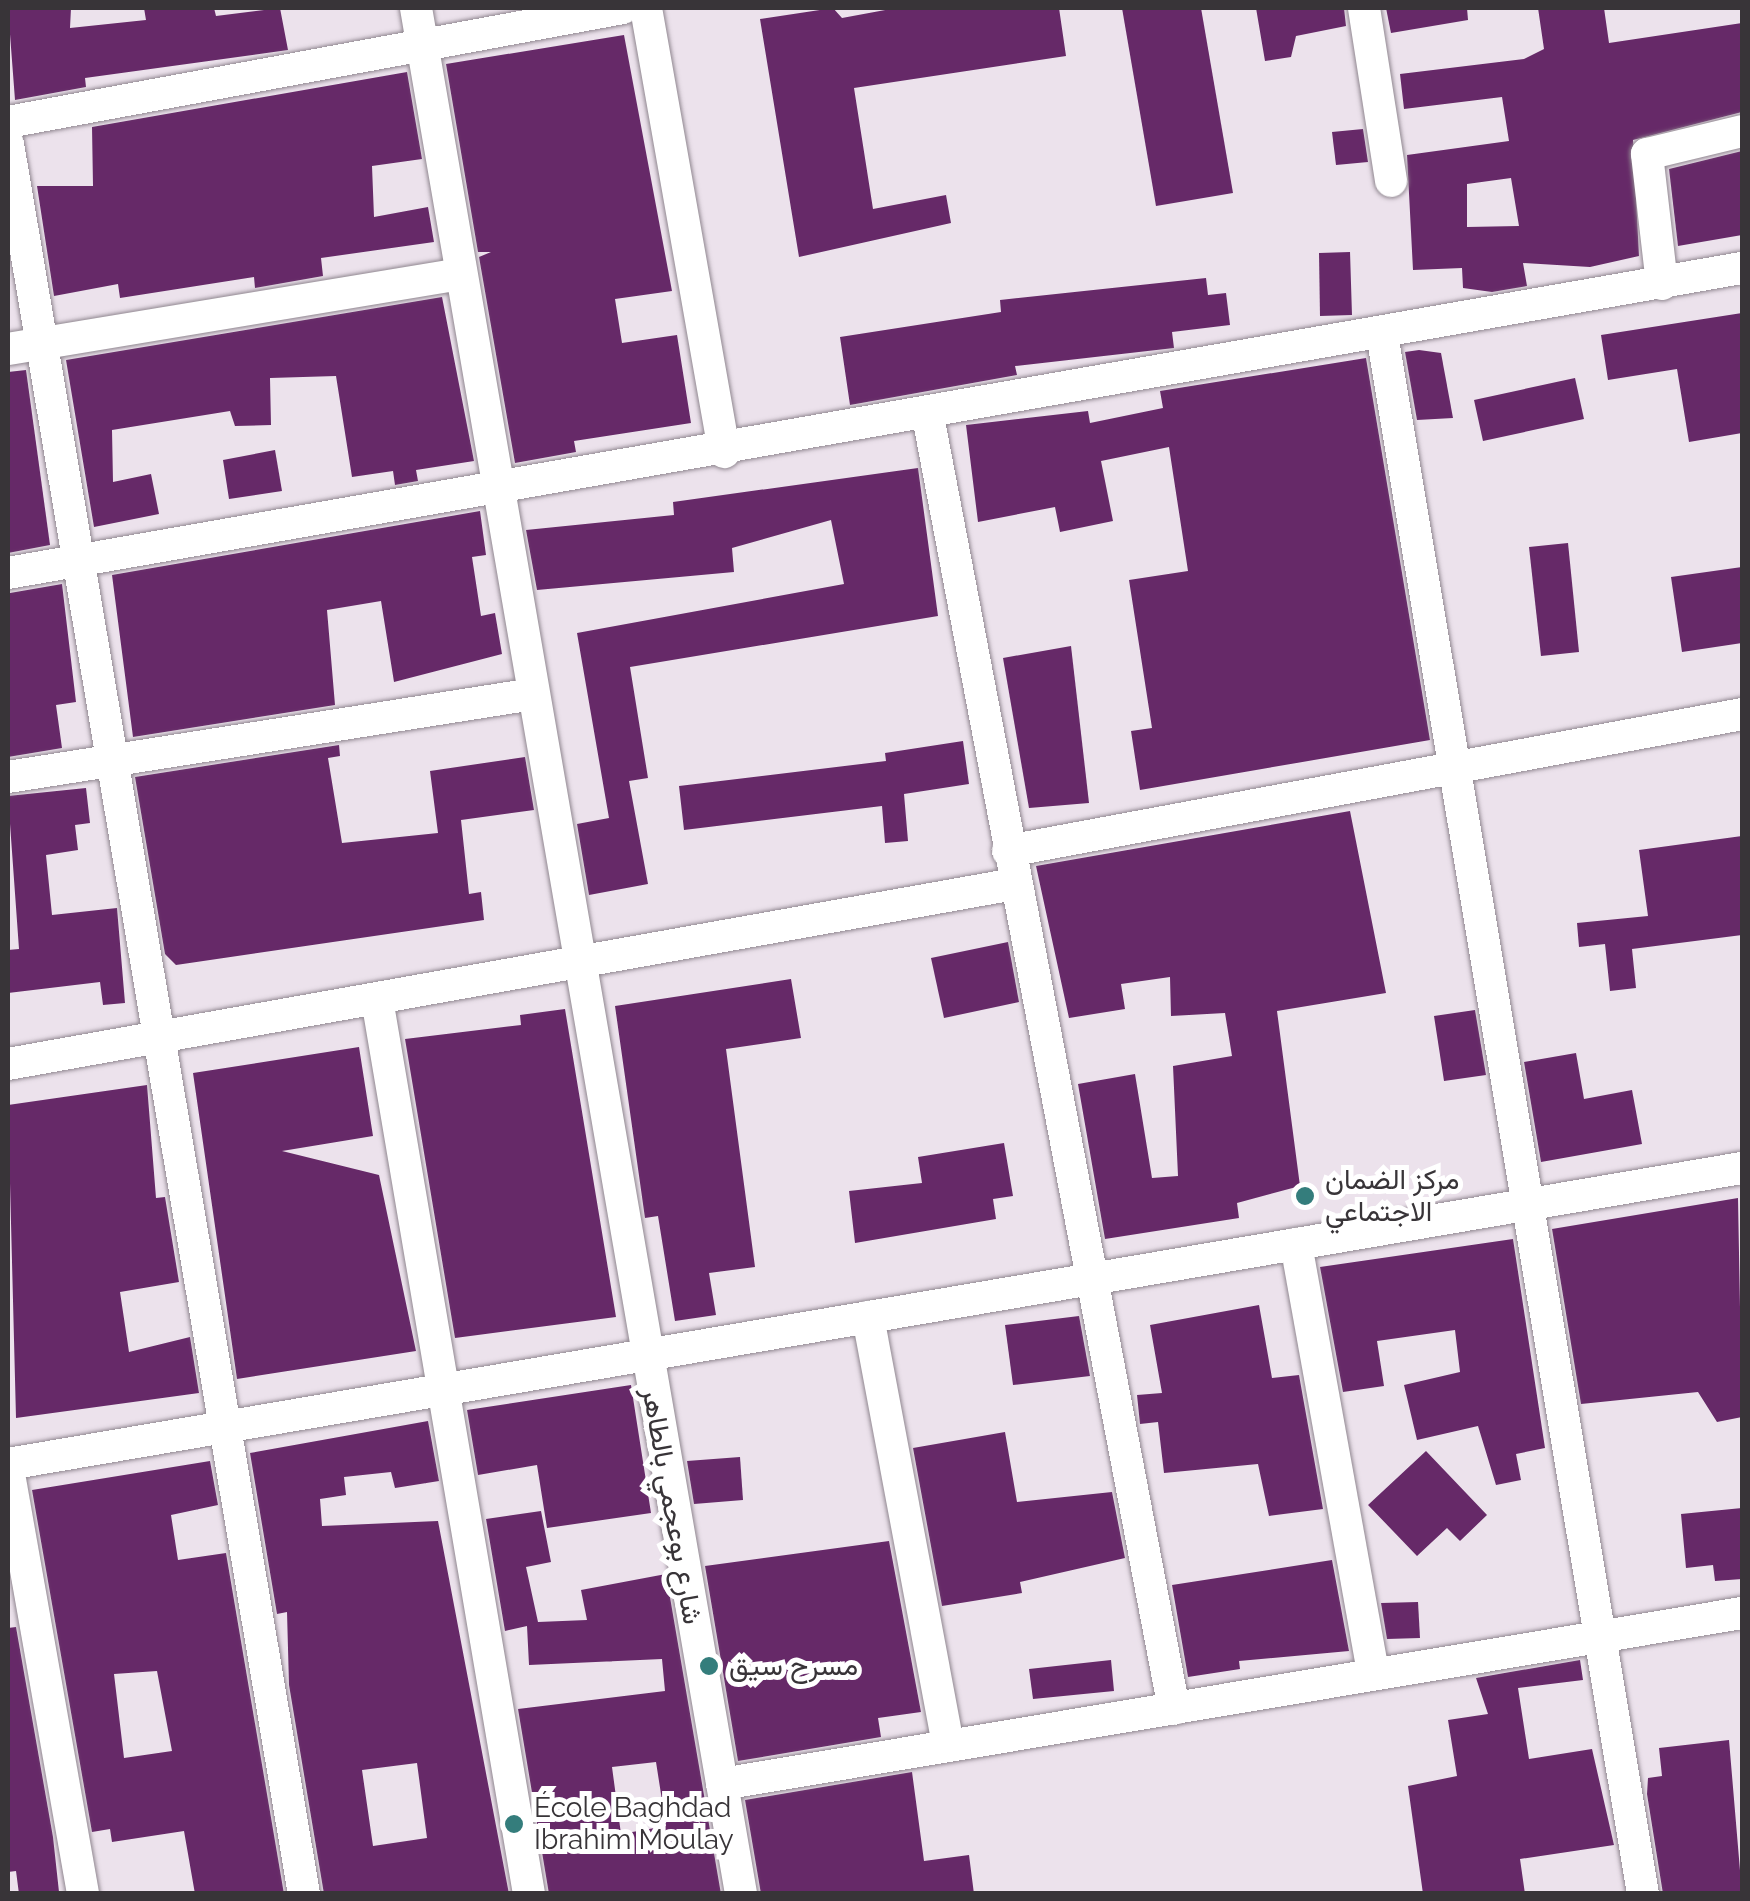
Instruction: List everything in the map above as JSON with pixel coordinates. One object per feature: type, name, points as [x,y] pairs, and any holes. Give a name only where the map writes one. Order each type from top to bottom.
[{"type":"street","name":"شارع بوعجمي بالطاهر","points":[[416,8],[741,1894]]},
{"type":"street","points":[[8,122],[624,8]]},
{"type":"street","points":[[646,8],[724,452]]},
{"type":"street","points":[[1364,8],[1391,181]]},
{"type":"street","points":[[1662,284],[1647,154],[1742,131]]},
{"type":"street","points":[[8,144],[118,760],[222,1427],[304,1894]]},
{"type":"street","points":[[8,573],[724,452],[1742,268]]},
{"type":"street","points":[[8,350],[460,274]]},
{"type":"street","points":[[1382,334],[1643,1894]]},
{"type":"street","points":[[928,416],[1014,884],[1097,1278],[1174,1709]]},
{"type":"street","points":[[8,777],[533,694]]},
{"type":"street","points":[[1008,852],[1456,764],[1742,714]]},
{"type":"street","points":[[8,1064],[1014,884]]},
{"type":"street","points":[[376,1000],[529,1894]]},
{"type":"street","points":[[83,1894],[8,1466],[444,1388],[1742,1168]]},
{"type":"street","points":[[1296,1244],[1373,1674]]},
{"type":"street","points":[[868,1317],[948,1746]]},
{"type":"street","points":[[722,1784],[1742,1613]]},
{"type":"building","points":[[8,8],[71,8],[70,28],[146,20],[144,8],[214,8],[216,16],[280,8],[288,50],[85,78],[86,87],[15,100]]},
{"type":"building","points":[[833,8],[842,18],[896,8],[1059,8],[1066,56],[854,88],[873,209],[946,195],[951,223],[799,257],[760,19]]},
{"type":"building","points":[[1122,8],[1201,8],[1233,193],[1156,206]]},
{"type":"building","points":[[1256,8],[1344,8],[1346,26],[1296,36],[1291,57],[1265,61]]},
{"type":"building","points":[[1386,8],[1467,8],[1468,20],[1391,33]]},
{"type":"building","points":[[1538,8],[1604,8],[1609,43],[1742,23],[1742,112],[1633,140],[1639,256],[1590,267],[1523,263],[1527,286],[1492,292],[1463,288],[1462,268],[1413,270],[1407,155],[1509,141],[1502,97],[1404,109],[1400,74],[1524,59],[1544,49]],"holes":[[[1511,178],[1519,226],[1467,227],[1467,184]]]},
{"type":"building","points":[[624,35],[672,291],[615,299],[622,343],[677,335],[691,423],[574,441],[576,452],[515,463],[479,257],[491,252],[478,252],[446,64]]},
{"type":"building","points":[[407,72],[422,159],[372,166],[374,217],[428,207],[434,242],[321,258],[323,276],[255,288],[254,277],[120,298],[118,284],[54,296],[37,186],[93,186],[92,127]]},
{"type":"building","points":[[1363,129],[1368,162],[1336,165],[1332,132]]},
{"type":"building","points":[[1742,151],[1742,235],[1678,246],[1669,169]]},
{"type":"building","points":[[1350,252],[1352,315],[1320,316],[1319,253]]},
{"type":"building","points":[[1206,278],[1208,295],[1226,293],[1230,325],[1172,332],[1174,348],[1015,366],[1017,375],[850,405],[840,337],[1001,312],[1000,300]]},
{"type":"building","points":[[442,297],[474,461],[416,470],[418,481],[395,485],[393,471],[352,477],[336,376],[270,378],[271,425],[235,426],[230,411],[112,430],[113,482],[151,474],[159,514],[94,527],[66,360]]},
{"type":"building","points":[[1742,313],[1742,433],[1689,442],[1677,369],[1608,380],[1601,335]]},
{"type":"building","points":[[1405,352],[1441,353],[1453,418],[1417,420]]},
{"type":"building","points":[[1366,358],[1430,740],[1140,790],[1131,731],[1152,728],[1129,580],[1188,571],[1169,447],[1101,461],[1113,521],[1060,532],[1055,507],[978,522],[966,425],[1088,411],[1090,423],[1163,408],[1160,391]]},
{"type":"building","points":[[26,370],[50,545],[8,553],[8,372]]},
{"type":"building","points":[[1575,378],[1584,419],[1483,441],[1474,400]]},
{"type":"building","points":[[275,450],[282,491],[229,499],[223,460]]},
{"type":"building","points":[[918,468],[938,616],[630,667],[648,778],[629,781],[648,884],[589,895],[577,824],[609,818],[577,633],[844,584],[831,520],[732,548],[734,572],[537,590],[526,530],[674,515],[673,502]]},
{"type":"building","points":[[480,511],[486,555],[472,557],[481,616],[495,613],[502,654],[394,682],[381,601],[327,610],[335,705],[133,737],[112,575]]},
{"type":"building","points":[[1568,543],[1579,652],[1541,656],[1529,547]]},
{"type":"building","points":[[1742,567],[1742,643],[1682,652],[1671,577]]},
{"type":"building","points":[[62,584],[76,702],[56,705],[62,748],[8,757],[10,593]]},
{"type":"building","points":[[1071,646],[1089,803],[1029,808],[1003,658]]},
{"type":"building","points":[[963,741],[969,784],[904,794],[908,841],[885,843],[882,806],[684,830],[679,786],[886,761],[885,753]]},
{"type":"building","points":[[339,745],[340,756],[328,758],[342,843],[438,833],[430,771],[525,757],[534,810],[461,820],[469,894],[481,892],[484,920],[176,965],[165,954],[135,777]]},
{"type":"building","points":[[86,788],[90,823],[75,825],[78,850],[46,855],[52,915],[117,908],[125,1003],[103,1005],[100,982],[8,993],[8,950],[19,949],[8,796]]},
{"type":"building","points":[[1350,811],[1386,993],[1277,1011],[1300,1186],[1237,1203],[1239,1218],[1105,1239],[1078,1084],[1135,1074],[1152,1178],[1178,1176],[1173,1066],[1232,1056],[1225,1013],[1171,1016],[1170,977],[1121,984],[1125,1009],[1069,1018],[1036,866]]},
{"type":"building","points":[[1742,836],[1742,935],[1632,949],[1636,988],[1610,991],[1605,944],[1579,947],[1577,923],[1648,916],[1639,850]]},
{"type":"building","points":[[1008,942],[1019,1002],[944,1018],[931,958]]},
{"type":"building","points":[[791,979],[801,1038],[726,1049],[755,1267],[709,1273],[716,1315],[675,1321],[658,1216],[645,1218],[615,1006]]},
{"type":"building","points":[[565,1009],[616,1317],[455,1338],[405,1039],[521,1025],[520,1015]]},
{"type":"building","points":[[1475,1010],[1486,1075],[1444,1081],[1434,1016]]},
{"type":"building","points":[[359,1047],[373,1136],[282,1151],[379,1175],[416,1351],[237,1379],[193,1073]]},
{"type":"building","points":[[1576,1053],[1584,1099],[1632,1090],[1642,1144],[1541,1162],[1524,1062]]},
{"type":"building","points":[[147,1085],[156,1198],[165,1197],[179,1282],[120,1292],[129,1352],[190,1337],[199,1393],[16,1418],[8,1105]]},
{"type":"building","points":[[1004,1143],[1013,1196],[993,1199],[996,1219],[855,1243],[849,1191],[922,1183],[918,1157]]},
{"type":"building","points":[[1738,1198],[1742,1417],[1717,1422],[1698,1392],[1581,1404],[1552,1229]]},
{"type":"building","points":[[1513,1239],[1545,1448],[1516,1454],[1521,1480],[1496,1485],[1478,1426],[1417,1440],[1404,1385],[1460,1372],[1455,1330],[1377,1341],[1384,1386],[1343,1392],[1320,1267]]},
{"type":"building","points":[[1259,1305],[1272,1378],[1299,1375],[1323,1509],[1269,1516],[1258,1464],[1164,1473],[1158,1422],[1140,1424],[1137,1395],[1162,1393],[1150,1325]]},
{"type":"building","points":[[1079,1316],[1090,1376],[1013,1385],[1005,1325]]},
{"type":"building","points":[[631,1385],[651,1513],[547,1528],[537,1465],[478,1475],[467,1410]]},
{"type":"building","points":[[428,1421],[439,1481],[395,1488],[391,1472],[344,1477],[346,1495],[320,1499],[322,1526],[438,1521],[509,1894],[324,1894],[289,1685],[287,1612],[277,1614],[250,1453]],"holes":[[[417,1763],[427,1838],[373,1846],[362,1770]]]},
{"type":"building","points":[[1005,1432],[1017,1502],[1112,1492],[1125,1558],[1020,1582],[1022,1593],[942,1606],[913,1448]]},
{"type":"building","points":[[1426,1451],[1487,1515],[1460,1541],[1447,1528],[1417,1556],[1368,1505]]},
{"type":"building","points":[[740,1457],[743,1500],[694,1504],[687,1461]]},
{"type":"building","points":[[210,1461],[218,1505],[171,1515],[178,1560],[226,1553],[284,1894],[195,1894],[184,1831],[112,1842],[110,1829],[92,1832],[32,1490]],"holes":[[[157,1671],[172,1751],[124,1758],[114,1674]]]},
{"type":"building","points":[[1742,1508],[1742,1579],[1715,1581],[1713,1565],[1686,1568],[1681,1514]]},
{"type":"building","points":[[541,1511],[551,1562],[526,1567],[538,1622],[587,1620],[581,1590],[666,1574],[721,1894],[549,1894],[518,1709],[665,1691],[662,1659],[529,1665],[527,1626],[505,1631],[486,1519]],"holes":[[[656,1762],[666,1826],[621,1834],[612,1767]]]},
{"type":"building","points":[[889,1541],[921,1712],[878,1718],[881,1737],[738,1761],[705,1566]]},
{"type":"building","points":[[1332,1560],[1349,1651],[1239,1661],[1240,1669],[1188,1677],[1172,1585]]},
{"type":"building","points":[[1418,1602],[1420,1638],[1387,1639],[1381,1603]]},
{"type":"building","points":[[16,1627],[59,1892],[19,1894],[16,1871],[8,1872],[8,1628]]},
{"type":"building","points":[[1111,1660],[1114,1691],[1033,1699],[1029,1669]]},
{"type":"building","points":[[1580,1660],[1583,1680],[1518,1688],[1529,1759],[1592,1749],[1614,1845],[1520,1859],[1525,1894],[1423,1894],[1408,1786],[1457,1776],[1448,1720],[1488,1714],[1476,1678]]},
{"type":"building","points":[[1729,1740],[1742,1894],[1663,1894],[1647,1794],[1648,1778],[1662,1776],[1659,1748]]},
{"type":"building","points":[[912,1772],[924,1861],[969,1855],[974,1894],[761,1894],[745,1800]]},
{"type":"place","name":"مركز الضمان الاجتماعي","points":[[1305,1196]]},
{"type":"place","name":"مسرح سيق","points":[[709,1666]]},
{"type":"place","name":"École Baghdad Ibrahim Moulay","points":[[514,1824]]}]
